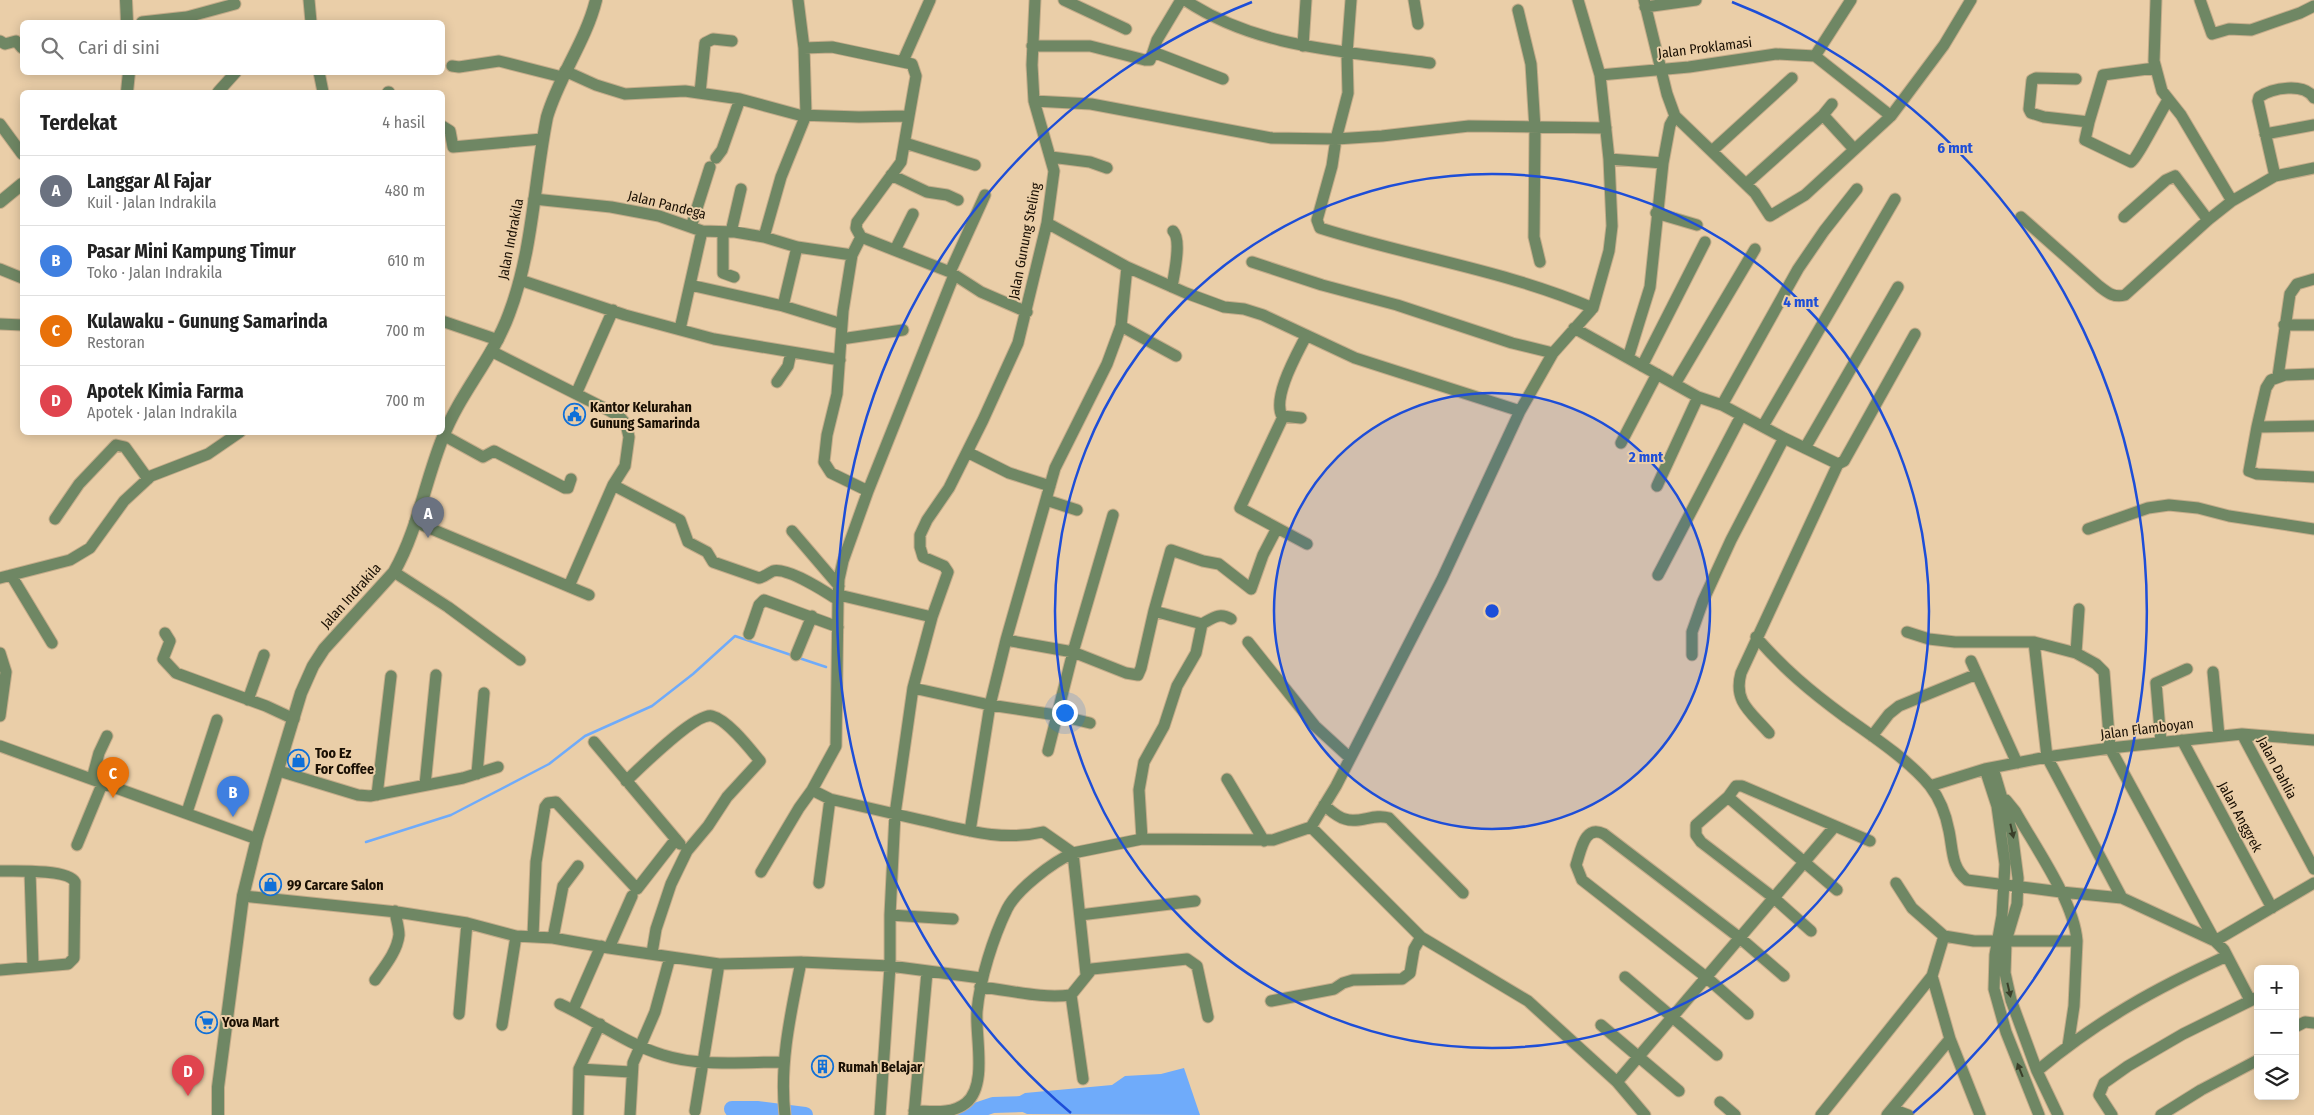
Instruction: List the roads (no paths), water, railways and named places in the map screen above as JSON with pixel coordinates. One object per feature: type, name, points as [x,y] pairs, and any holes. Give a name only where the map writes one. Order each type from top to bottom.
[{"type":"street","points":[[126,0],[127,20]]},
{"type":"street","points":[[309,0],[311,20]]},
{"type":"street","name":"Jalan Indrakila","points":[[445,429],[498,340],[510,311],[520,280],[542,139],[552,98],[586,30],[596,0]]},
{"type":"street","points":[[764,237],[781,177],[806,115],[804,48],[798,0]]},
{"type":"street","points":[[903,61],[930,0]]},
{"type":"street","name":"Jalan Gunung Steling","points":[[932,617],[948,572],[944,566],[923,557],[919,538],[928,520],[949,488],[1018,343],[1047,223],[1054,171],[1034,101],[1032,46],[1035,0]]},
{"type":"street","points":[[1064,0],[1126,29]]},
{"type":"street","points":[[1032,46],[1090,46],[1150,60],[1157,40],[1181,0]]},
{"type":"street","points":[[1185,0],[1204,12],[1235,27],[1275,40],[1347,53],[1430,63]]},
{"type":"street","points":[[1303,46],[1306,0]]},
{"type":"street","points":[[1351,0],[1347,53],[1348,93],[1336,139],[1332,166],[1316,220],[1320,228],[1378,245],[1424,254],[1484,271],[1566,296],[1593,308]]},
{"type":"street","points":[[1414,0],[1418,24]]},
{"type":"street","points":[[927,972],[914,1114],[949,1111],[966,1103],[974,1091],[978,1080],[977,1013],[981,982],[1008,907],[1028,884],[1064,856],[1073,852],[1142,839],[1264,841],[1296,834],[1311,827],[1350,758],[1442,579],[1520,411],[1554,353],[1593,308],[1609,251],[1612,226],[1609,159],[1600,75],[1578,0]]},
{"type":"street","points":[[1696,0],[1645,3],[1675,116],[1713,150],[1756,193],[1770,216],[1805,195],[1891,116],[1944,45],[1971,0]]},
{"type":"street","points":[[1851,0],[1815,56],[1891,116]]},
{"type":"street","points":[[2156,0],[2155,68],[2162,91],[2181,115],[2232,201]]},
{"type":"street","points":[[2200,0],[2212,34],[2229,29],[2252,30],[2300,14],[2314,6]]},
{"type":"street","points":[[160,20],[188,17],[235,4]]},
{"type":"street","points":[[1518,10],[1531,64],[1535,128],[1534,237],[1540,262]]},
{"type":"street","points":[[700,93],[705,43],[713,39],[732,41]]},
{"type":"street","points":[[0,41],[7,44],[16,41],[20,46]]},
{"type":"street","points":[[804,48],[832,47],[903,61],[912,64],[916,70],[901,162],[857,222],[856,228],[860,237],[952,273],[981,292],[1027,312]]},
{"type":"street","points":[[1153,52],[1223,79]]},
{"type":"street","name":"Jalan Proklamasi","points":[[1600,75],[1776,54],[1815,56]]},
{"type":"street","points":[[452,66],[459,67],[499,61],[564,74],[626,94],[685,91],[740,99],[799,115],[909,116]]},
{"type":"street","points":[[2155,68],[2103,74],[2084,138],[2086,141],[2133,162],[2168,100]]},
{"type":"street","points":[[127,90],[129,75]]},
{"type":"street","points":[[220,90],[233,75]]},
{"type":"street","points":[[319,75],[322,90]]},
{"type":"street","points":[[1713,150],[1792,78]]},
{"type":"street","points":[[2076,80],[2036,78],[2032,80],[2029,108],[2033,115],[2089,122]]},
{"type":"street","points":[[2275,176],[2258,101],[2259,97],[2270,91],[2299,88],[2306,90],[2314,98]]},
{"type":"street","points":[[680,329],[690,285],[696,229],[713,163],[722,150],[740,99]]},
{"type":"street","points":[[1034,101],[1091,104],[1272,138],[1336,139],[1468,126],[1606,128]]},
{"type":"street","points":[[1746,184],[1823,115],[1832,104]]},
{"type":"street","points":[[1823,115],[1854,150]]},
{"type":"street","points":[[1628,358],[1650,287],[1656,212],[1663,163],[1670,125],[1675,116]]},
{"type":"street","points":[[0,124],[20,151]]},
{"type":"street","points":[[2265,134],[2314,125]]},
{"type":"street","points":[[445,128],[450,131],[453,147],[542,139]]},
{"type":"street","points":[[905,143],[974,164]]},
{"type":"street","points":[[1051,158],[1090,162],[1107,168]]},
{"type":"street","points":[[1609,159],[1663,163]]},
{"type":"street","points":[[2021,216],[2099,286],[2113,296],[2119,297],[2125,295],[2208,220],[2232,201],[2275,176],[2314,168]]},
{"type":"street","points":[[891,175],[927,192],[947,195],[958,200]]},
{"type":"street","points":[[2124,217],[2166,180],[2175,176],[2208,220]]},
{"type":"street","points":[[0,202],[20,186]]},
{"type":"street","points":[[734,277],[723,273],[727,232],[741,189]]},
{"type":"street","points":[[1722,405],[1798,269],[1824,231],[1857,189]]},
{"type":"street","points":[[761,872],[799,808],[812,790],[836,746],[839,594],[843,561],[952,273],[985,195]]},
{"type":"street","points":[[1763,426],[1895,198]]},
{"type":"street","name":"Jalan Pandega","points":[[534,199],[612,207],[659,216],[696,229],[764,237],[798,246],[852,255]]},
{"type":"street","points":[[1656,212],[1697,225]]},
{"type":"street","points":[[895,250],[913,214]]},
{"type":"street","points":[[1047,223],[1127,267],[1172,287],[1224,307],[1263,315],[1355,358],[1520,411]]},
{"type":"street","points":[[1172,287],[1178,242],[1173,231]]},
{"type":"street","points":[[860,237],[852,255],[842,324],[837,394],[826,435],[824,462],[831,473],[868,491]]},
{"type":"street","points":[[1642,366],[1705,242]]},
{"type":"street","points":[[783,306],[798,246]]},
{"type":"street","points":[[1675,384],[1755,249]]},
{"type":"street","points":[[1252,262],[1322,285],[1397,305],[1512,343],[1554,353]]},
{"type":"street","points":[[970,831],[990,705],[1006,640],[1055,468],[1107,364],[1121,326],[1127,267]]},
{"type":"street","points":[[0,269],[20,277]]},
{"type":"street","points":[[2278,376],[2284,325],[2292,289],[2304,281],[2314,279]]},
{"type":"street","points":[[520,280],[613,310],[714,339],[840,360]]},
{"type":"street","points":[[690,285],[783,306],[842,324]]},
{"type":"street","points":[[1805,448],[1898,287]]},
{"type":"street","points":[[576,394],[613,310]]},
{"type":"street","points":[[445,322],[498,340]]},
{"type":"street","points":[[0,324],[20,325]]},
{"type":"street","points":[[2284,325],[2314,325]]},
{"type":"street","points":[[1121,326],[1176,356]]},
{"type":"street","points":[[1574,328],[1698,396],[1722,405],[1838,464]]},
{"type":"street","points":[[842,339],[903,330]]},
{"type":"street","points":[[1769,733],[1739,697],[1738,685],[1741,673],[1838,464],[1844,461],[1915,334]]},
{"type":"street","points":[[1283,417],[1279,409],[1279,400],[1285,381],[1306,336]]},
{"type":"street","points":[[491,351],[608,410],[620,417],[626,424],[629,437],[625,466],[613,484],[569,586]]},
{"type":"street","points":[[777,382],[788,366],[791,352]]},
{"type":"street","points":[[1621,443],[1657,374]]},
{"type":"street","points":[[2314,374],[2278,376],[2268,384],[2257,427],[2250,471],[2257,474],[2314,477]]},
{"type":"street","points":[[1657,486],[1698,396]]},
{"type":"street","points":[[1658,575],[1741,416]]},
{"type":"street","points":[[1283,417],[1301,418]]},
{"type":"street","points":[[1283,417],[1240,508],[1308,544]]},
{"type":"street","points":[[2257,427],[2314,426]]},
{"type":"street","points":[[445,432],[483,457],[494,451],[565,488],[568,488],[572,479]]},
{"type":"street","points":[[52,643],[5,577],[70,560],[90,548],[124,501],[148,479],[208,454],[232,435]]},
{"type":"street","name":"Jalan Indrakila","points":[[218,1115],[218,1087],[243,896],[294,719],[309,675],[324,649],[394,572],[415,522],[443,435]]},
{"type":"street","points":[[1692,655],[1692,632],[1703,601],[1731,540],[1784,438]]},
{"type":"street","points":[[55,519],[79,484],[116,446],[125,447],[148,479]]},
{"type":"street","points":[[967,452],[1009,473],[1050,486]]},
{"type":"street","points":[[613,484],[680,520],[688,542],[707,552],[713,562],[759,578],[773,571],[785,573],[839,594],[932,617],[913,688],[895,814],[890,915],[890,966],[880,1115]]},
{"type":"street","points":[[1046,500],[1078,510]]},
{"type":"street","points":[[2088,529],[2148,508],[2169,505],[2198,508],[2228,516],[2314,529]]},
{"type":"street","points":[[1048,751],[1073,652],[1113,515]]},
{"type":"street","points":[[415,522],[589,595]]},
{"type":"street","points":[[1006,640],[1073,652],[1126,673],[1138,675],[1172,550],[1203,562],[1219,564],[1251,589],[1263,555],[1277,528]]},
{"type":"street","points":[[792,531],[839,594]]},
{"type":"street","points":[[394,572],[448,607],[520,660]]},
{"type":"street","points":[[748,634],[759,605],[764,600],[838,626]]},
{"type":"street","points":[[2076,653],[2079,609]]},
{"type":"street","points":[[1154,611],[1202,624],[1219,615],[1231,619]]},
{"type":"street","points":[[796,655],[812,616]]},
{"type":"street","points":[[1142,839],[1139,790],[1144,762],[1164,726],[1177,686],[1196,653],[1202,624]]},
{"type":"street","points":[[1907,632],[1930,639],[1955,642],[2034,642],[2076,653],[2096,664],[2104,672],[2110,748],[2215,941],[2227,956],[2254,999],[2157,1049],[2104,1083],[2099,1094],[2112,1115]]},
{"type":"street","points":[[165,633],[170,641],[163,659],[170,669],[176,673],[294,719]]},
{"type":"street","points":[[1756,638],[1790,675],[1872,736],[1930,786],[1944,810],[1950,833],[1953,860],[1961,875],[1967,880],[2122,898],[2215,941]]},
{"type":"street","points":[[1248,642],[1315,726],[1350,758]]},
{"type":"street","points":[[2034,642],[2047,757],[2122,898]]},
{"type":"street","points":[[0,653],[6,672],[0,716]]},
{"type":"street","points":[[248,700],[264,655]]},
{"type":"street","points":[[1971,662],[2017,763]]},
{"type":"street","points":[[2161,742],[2156,683],[2187,669]]},
{"type":"street","points":[[2213,672],[2219,736]]},
{"type":"street","points":[[1872,736],[1893,710],[1899,706],[1977,674]]},
{"type":"street","points":[[425,785],[436,675]]},
{"type":"street","points":[[376,795],[391,676]]},
{"type":"street","points":[[913,688],[990,705],[1056,715],[1090,723]]},
{"type":"street","points":[[477,774],[484,693]]},
{"type":"street","points":[[626,781],[683,730],[708,716],[715,716],[736,733],[760,761],[727,797],[708,826],[687,851],[671,884],[656,929],[652,953]]},
{"type":"street","points":[[187,812],[216,720]]},
{"type":"street","name":"Jalan Flamboyan","points":[[1930,786],[1989,768],[2047,757],[2161,742],[2242,734],[2312,742]]},
{"type":"street","name":"Jalan Dahlia","points":[[2242,734],[2314,869]]},
{"type":"street","points":[[77,845],[98,780],[99,753],[107,736]]},
{"type":"street","name":"Jalan Anggrek","points":[[2182,740],[2272,908]]},
{"type":"street","points":[[594,742],[687,851]]},
{"type":"street","points":[[0,746],[258,839]]},
{"type":"street","points":[[278,771],[358,795],[376,795],[477,774],[498,767]]},
{"type":"street","points":[[1989,768],[1992,791],[2001,826],[2005,864],[2001,941],[1994,989],[2010,1041],[2039,1115]]},
{"type":"street","points":[[1989,768],[2003,797],[2015,848],[2018,887],[2017,904],[2001,941],[2005,973],[2012,1000],[2038,1071],[2058,1115]]},
{"type":"street","points":[[1227,779],[1264,841]]},
{"type":"street","points":[[1810,931],[1774,898],[1701,842],[1696,835],[1696,825],[1728,798],[1736,786],[1742,786],[1870,841]]},
{"type":"street","points":[[812,790],[830,799],[970,831],[1002,836],[1025,836],[1043,832],[1073,852],[1086,974]]},
{"type":"street","points":[[1992,791],[2003,797],[2015,811],[2061,892],[2076,928],[2074,1006],[2068,1046]]},
{"type":"street","points":[[1728,798],[1837,890]]},
{"type":"street","points":[[819,883],[830,799]]},
{"type":"street","points":[[533,936],[536,862],[545,807],[548,803],[556,802],[637,889],[676,839]]},
{"type":"street","points":[[1324,805],[1344,819],[1354,820],[1380,815],[1389,818],[1463,892]]},
{"type":"street","points":[[1617,1082],[1835,826]]},
{"type":"street","points":[[1311,827],[1421,936],[1528,1001],[1617,1082],[1645,1115]]},
{"type":"street","points":[[1748,1014],[1706,977],[1582,880],[1576,865],[1585,837],[1594,831],[1604,834],[1740,938],[1784,976]]},
{"type":"street","points":[[553,938],[563,886],[578,866]]},
{"type":"street","points":[[0,871],[67,876],[76,882],[73,960],[68,964],[0,970]]},
{"type":"street","points":[[30,872],[33,966]]},
{"type":"street","points":[[1896,883],[1912,908],[1944,936],[2001,941],[2077,941]]},
{"type":"street","points":[[2215,941],[2314,883]]},
{"type":"street","points":[[243,896],[395,912],[467,923],[516,936],[553,938],[719,964],[801,962],[890,966],[981,982],[1041,997],[1071,995]]},
{"type":"street","points":[[573,1010],[632,896]]},
{"type":"street","points":[[1080,915],[1194,901]]},
{"type":"street","points":[[375,980],[387,964],[398,940],[399,934],[395,912]]},
{"type":"street","points":[[890,915],[953,919]]},
{"type":"street","points":[[459,1014],[467,923]]},
{"type":"street","points":[[502,1025],[516,936]]},
{"type":"street","points":[[1271,1001],[1334,989],[1343,983],[1353,980],[1402,979],[1410,973],[1414,949],[1421,936]]},
{"type":"street","points":[[1822,1115],[1932,976],[1944,936]]},
{"type":"street","points":[[2038,1071],[2068,1046],[2130,1004],[2167,983],[2227,956]]},
{"type":"street","points":[[630,1115],[631,1072],[640,1046],[656,1012],[670,957]]},
{"type":"street","points":[[1083,1079],[1071,995],[1086,974],[1094,969],[1188,959],[1197,966],[1208,1018]]},
{"type":"street","points":[[785,1115],[782,1093],[784,1062],[801,962]]},
{"type":"street","points":[[695,1111],[719,964]]},
{"type":"street","points":[[1932,976],[1950,1039],[1980,1115]]},
{"type":"street","points":[[1625,977],[1717,1055]]},
{"type":"street","points":[[560,1004],[640,1046],[664,1056],[704,1062],[784,1062]]},
{"type":"street","points":[[2299,1026],[2309,1022],[2314,1023]]},
{"type":"street","points":[[578,1115],[579,1069],[600,1024]]},
{"type":"street","points":[[1601,1024],[1679,1091]]},
{"type":"street","points":[[1889,1112],[1950,1039]]},
{"type":"street","points":[[2161,1115],[2201,1090],[2254,1062]]},
{"type":"street","points":[[579,1069],[631,1072]]},
{"type":"street","points":[[1720,1102],[1735,1115]]},
{"type":"street","points":[[1889,1112],[1908,1115]]},
{"type":"water","points":[[1184,1068],[1200,1115],[1027,1114],[1005,1104],[1025,1093],[1112,1085],[1125,1076],[1161,1074]]},
{"type":"waterway","points":[[366,842],[451,815],[549,764],[585,736],[652,706],[693,674],[735,636],[794,656]]},
{"type":"waterway","points":[[799,658],[826,667]]},
{"type":"waterway","points":[[963,1115],[993,1105],[1025,1104]]},
{"type":"waterway","points":[[732,1109],[757,1109],[805,1115]]},
{"type":"place","name":"Kantor Kelurahan Gunung Samarinda","points":[[574,415]]},
{"type":"place","name":"Langgar Al Fajar","points":[[428,538]]},
{"type":"place","name":"Too Ez For Coffee","points":[[299,761]]},
{"type":"place","name":"Kulawaku - Gunung Samarinda","points":[[113,798]]},
{"type":"place","name":"Pasar Mini Kampung Timur","points":[[233,817]]},
{"type":"place","name":"99 Carcare Salon","points":[[271,885]]},
{"type":"place","name":"Yova Mart","points":[[206,1022]]},
{"type":"place","name":"Rumah Belajar","points":[[822,1067]]},
{"type":"place","name":"Apotek Kimia Farma","points":[[188,1096]]}]
